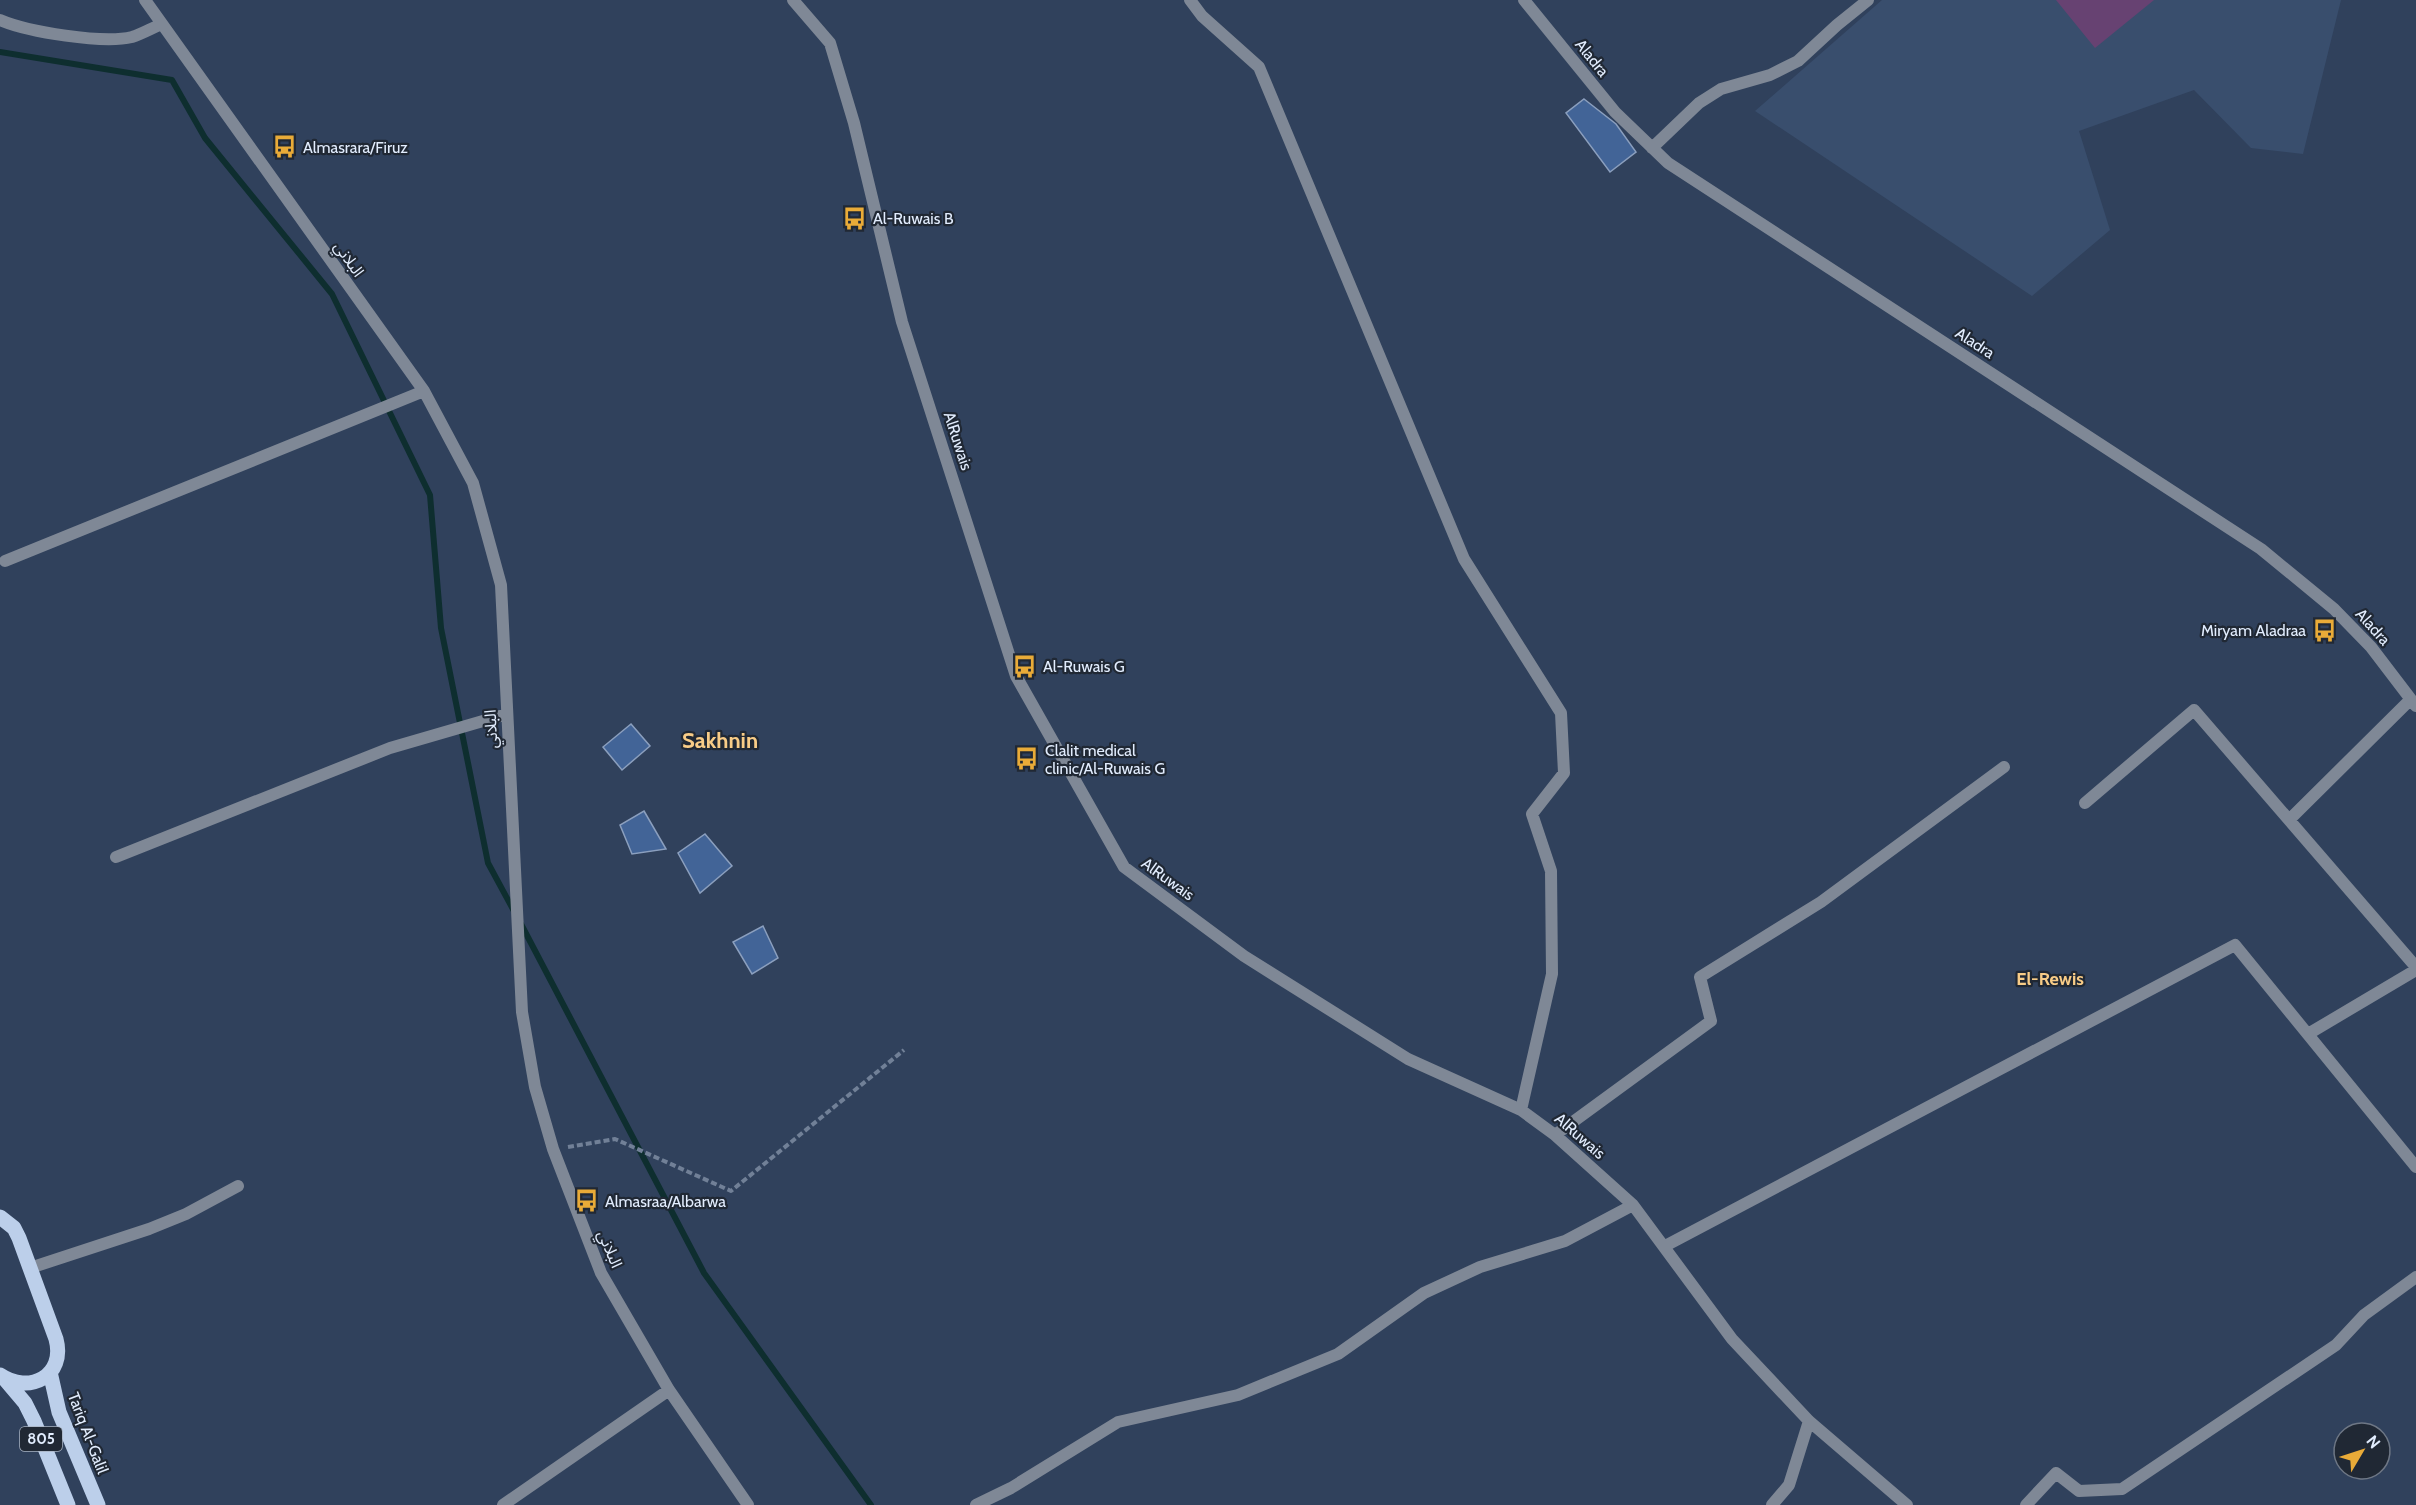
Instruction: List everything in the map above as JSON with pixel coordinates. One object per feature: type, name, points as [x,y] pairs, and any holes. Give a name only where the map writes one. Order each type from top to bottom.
[{"type":"main road","name":"805","points":[[0,1217],[14,1228],[57,1345],[57,1357],[50,1372],[32,1383],[21,1384],[2,1377]]},
{"type":"main road","name":"Tariq Al-Galil","points":[[50,1372],[59,1412],[98,1505]]},
{"type":"main road","name":"805","points":[[2,1377],[24,1403],[34,1421],[68,1505]]},
{"type":"street","name":"البلاني","points":[[145,0],[424,391],[472,483],[501,585],[522,1012],[535,1087],[553,1149],[601,1273],[669,1390],[748,1505]]},
{"type":"street","name":"AlRuwais","points":[[793,0],[830,43],[854,123],[902,322],[1016,676],[1124,867],[1244,956],[1408,1059],[1521,1110],[1555,1135],[1633,1205],[1732,1338],[1809,1421],[1907,1505]]},
{"type":"street","points":[[1190,0],[1202,16],[1260,67],[1464,559],[1561,713],[1564,774],[1532,814],[1551,871],[1552,974],[1521,1110]]},
{"type":"street","name":"Aladra","points":[[1524,0],[1615,112],[1668,163],[2261,549],[2334,609],[2371,647],[2413,703]]},
{"type":"street","points":[[1652,148],[1700,103],[1721,89],[1770,75],[1798,61],[1868,0]]},
{"type":"street","points":[[0,20],[16,27],[92,38],[131,37],[162,24]]},
{"type":"street","points":[[5,561],[424,391]]},
{"type":"street","points":[[2290,819],[2413,703]]},
{"type":"street","points":[[2085,803],[2194,710],[2290,819],[2416,969],[2308,1034]]},
{"type":"street","points":[[117,857],[390,748],[507,714]]},
{"type":"street","points":[[1555,1135],[1711,1021],[1700,977],[1821,902],[2004,767]]},
{"type":"street","points":[[1665,1246],[2235,945],[2416,1167]]},
{"type":"street","points":[[30,1268],[149,1229],[186,1214],[238,1186]]},
{"type":"street","points":[[976,1505],[1011,1488],[1118,1422],[1238,1395],[1338,1354],[1424,1293],[1480,1267],[1565,1241],[1633,1205]]},
{"type":"street","points":[[2026,1505],[2056,1473],[2079,1491],[2122,1489],[2336,1345],[2364,1315],[2416,1277]]},
{"type":"street","points":[[503,1505],[669,1390]]},
{"type":"street","points":[[1772,1505],[1789,1485],[1809,1421]]},
{"type":"path","points":[[553,1149],[615,1139],[731,1191],[904,1050]]},
{"type":"shaded area","points":[[1882,0],[2341,0],[2303,154],[2251,148],[2194,90],[2079,131],[2110,230],[2032,296],[1755,111]]},
{"type":"shaded area","points":[[2056,0],[2154,0],[2095,48]]},
{"type":"building","points":[[1584,99],[1616,124],[1636,152],[1610,172],[1566,113]]},
{"type":"building","points":[[631,724],[650,746],[622,770],[603,747]]},
{"type":"building","points":[[644,811],[666,849],[632,854],[620,825]]},
{"type":"building","points":[[705,834],[732,866],[700,893],[678,853]]},
{"type":"building","points":[[763,926],[778,958],[752,974],[733,942]]},
{"type":"waterway","points":[[0,52],[172,80],[205,138],[332,294],[430,495],[441,628],[488,863],[515,913]]},
{"type":"waterway","points":[[521,924],[704,1273],[871,1505]]},
{"type":"place","name":"Almasrara/Firuz","points":[[285,147]]},
{"type":"place","name":"Al-Ruwais B","points":[[855,218]]},
{"type":"place","name":"Miryam Aladraa","points":[[2324,630]]},
{"type":"place","name":"Al-Ruwais G","points":[[1025,666]]},
{"type":"place","name":"Clalit medical clinic/Al-Ruwais G","points":[[1027,759]]},
{"type":"place","name":"Almasraa/Albarwa","points":[[587,1201]]},
{"type":"district","name":"Sakhnin","points":[[720,740]]},
{"type":"district","name":"El-Rewis","points":[[2050,979]]}]
